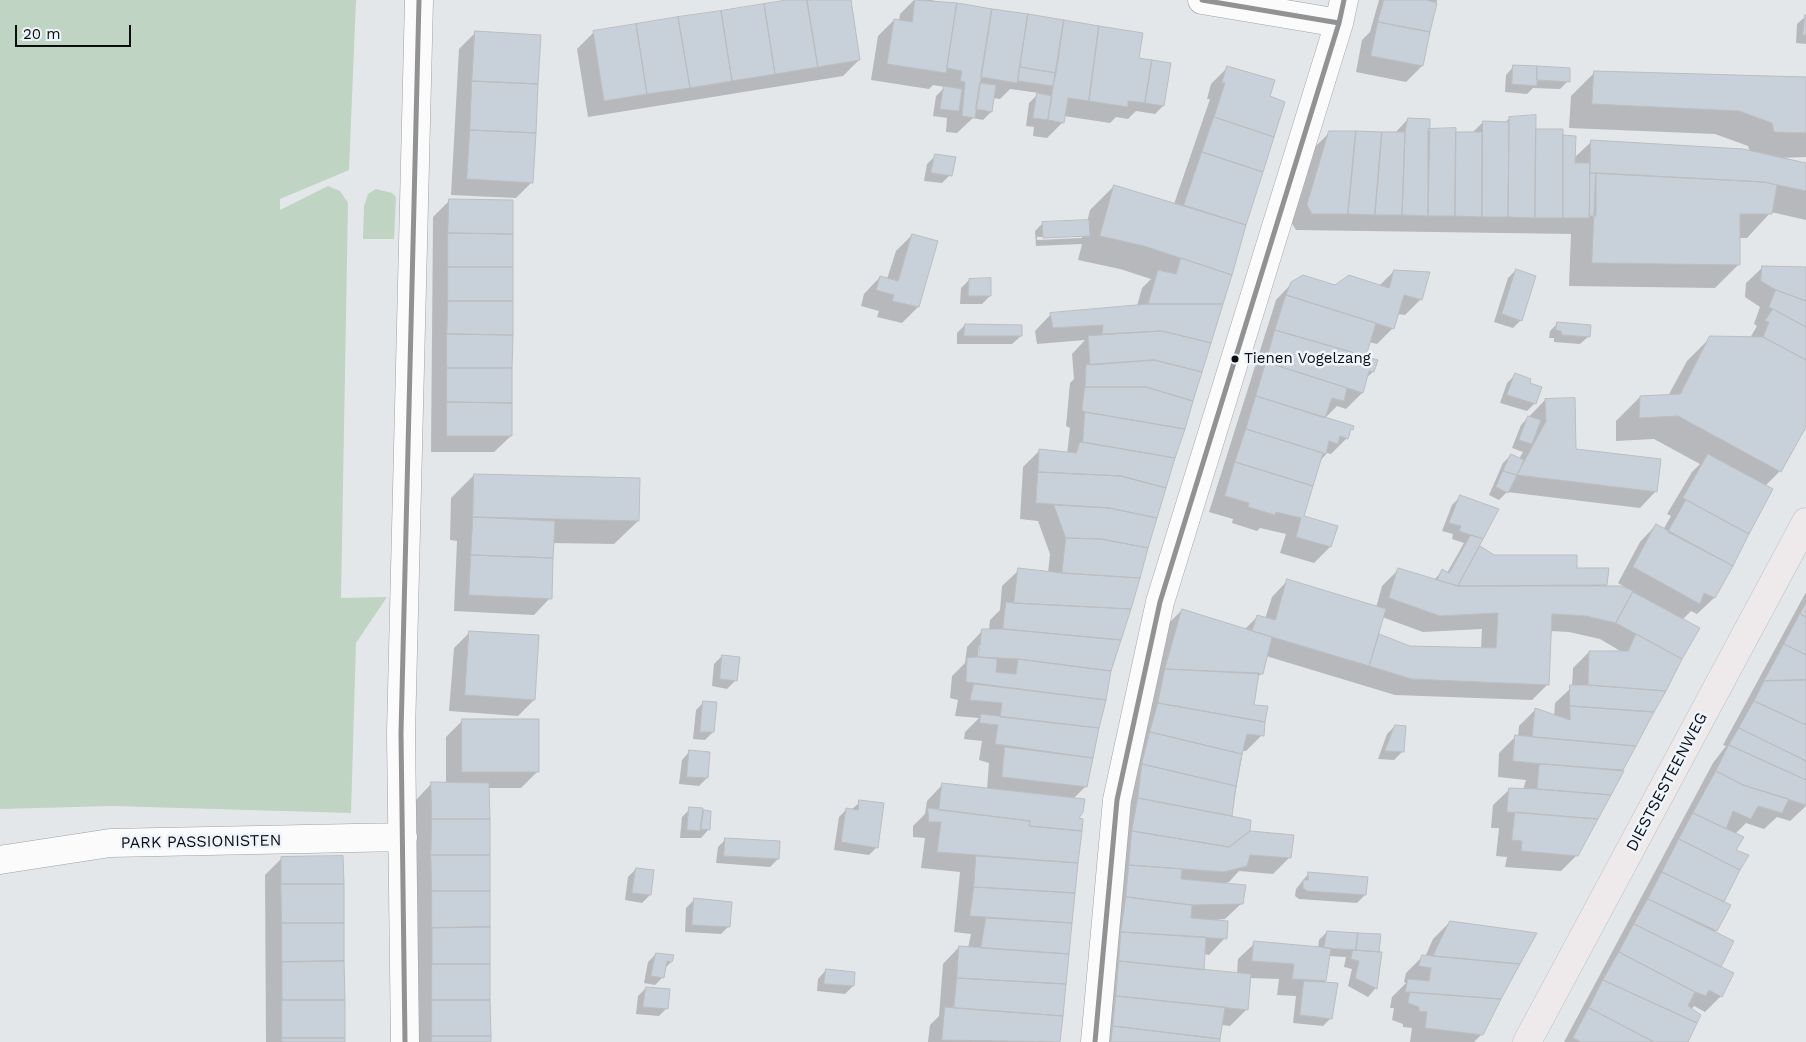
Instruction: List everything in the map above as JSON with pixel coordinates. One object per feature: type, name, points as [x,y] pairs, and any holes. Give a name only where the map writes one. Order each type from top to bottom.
[{"type":"main road","name":"DIESTSESTEENWEG","points":[[1527,1042],[1806,522]]},
{"type":"street","points":[[405,1042],[401,733],[419,0]]},
{"type":"street","points":[[1095,1042],[1117,800],[1160,602],[1342,12],[1202,0]]},
{"type":"street","name":"PARK PASSIONISTEN","points":[[0,860],[110,844],[403,837]]},
{"type":"green space","points":[[0,0],[356,0],[349,170],[280,199],[280,210],[328,186],[340,191],[348,203],[341,598],[387,597],[356,643],[351,813],[112,806],[0,809]]},
{"type":"green space","points":[[376,189],[392,193],[396,197],[394,239],[363,239],[364,206],[368,194]]},
{"type":"building","points":[[787,0],[807,0],[818,67],[775,74],[764,4]]},
{"type":"building","points":[[807,0],[851,0],[860,60],[818,67]]},
{"type":"building","points":[[915,0],[957,3],[946,73],[887,64],[894,19],[912,22]]},
{"type":"building","points":[[1384,0],[1426,0],[1437,3],[1430,32],[1378,22]]},
{"type":"building","points":[[957,3],[992,9],[975,118],[962,116],[965,82],[960,81],[962,71],[947,68]]},
{"type":"building","points":[[764,4],[775,74],[732,81],[721,11]]},
{"type":"building","points":[[992,9],[1028,14],[1017,83],[981,77]]},
{"type":"building","points":[[721,11],[732,81],[690,88],[678,17]]},
{"type":"building","points":[[1028,14],[1064,20],[1056,73],[1020,67]]},
{"type":"building","points":[[1805,15],[1806,35],[1803,35]]},
{"type":"building","points":[[678,17],[690,88],[647,94],[636,24]]},
{"type":"building","points":[[1064,20],[1099,26],[1089,101],[1068,98],[1064,123],[1048,120]]},
{"type":"building","points":[[1378,22],[1430,32],[1423,66],[1371,56]]},
{"type":"building","points":[[636,24],[647,94],[604,101],[593,31]]},
{"type":"building","points":[[1099,26],[1143,33],[1139,58],[1152,60],[1145,103],[1128,101],[1128,107],[1089,101]]},
{"type":"building","points":[[475,31],[541,35],[538,84],[472,81]]},
{"type":"building","points":[[1152,60],[1171,63],[1164,106],[1145,103]]},
{"type":"building","points":[[1513,65],[1537,66],[1537,86],[1512,84]]},
{"type":"building","points":[[1227,66],[1275,80],[1270,96],[1285,102],[1274,137],[1214,117],[1225,83],[1222,83]]},
{"type":"building","points":[[1537,66],[1570,68],[1570,82],[1537,80]]},
{"type":"building","points":[[1020,67],[1056,73],[1053,86],[1018,81]]},
{"type":"building","points":[[1594,71],[1806,77],[1806,133],[1774,132],[1772,123],[1739,111],[1592,104]]},
{"type":"building","points":[[472,81],[538,84],[536,133],[470,130]]},
{"type":"building","points":[[980,83],[996,85],[992,112],[976,109]]},
{"type":"building","points":[[944,86],[962,89],[959,111],[940,109]]},
{"type":"building","points":[[1037,93],[1052,96],[1048,120],[1033,118]]},
{"type":"building","points":[[1536,115],[1535,218],[1508,217],[1509,117]]},
{"type":"building","points":[[1214,117],[1274,137],[1263,172],[1202,152]]},
{"type":"building","points":[[1408,118],[1430,119],[1428,216],[1402,215],[1405,132]]},
{"type":"building","points":[[1483,121],[1509,122],[1508,217],[1482,217]]},
{"type":"building","points":[[1456,128],[1455,216],[1428,216],[1428,129]]},
{"type":"building","points":[[1536,129],[1563,129],[1563,218],[1535,218]]},
{"type":"building","points":[[470,130],[536,133],[533,183],[467,179]]},
{"type":"building","points":[[1329,131],[1356,131],[1348,214],[1312,214],[1307,205]]},
{"type":"building","points":[[1356,131],[1382,132],[1375,215],[1348,214]]},
{"type":"building","points":[[1382,132],[1405,132],[1402,215],[1375,215]]},
{"type":"building","points":[[1456,132],[1482,132],[1482,217],[1455,216]]},
{"type":"building","points":[[1563,135],[1576,136],[1575,163],[1590,163],[1589,218],[1563,218]]},
{"type":"building","points":[[1591,140],[1743,149],[1806,163],[1806,191],[1764,182],[1590,173]]},
{"type":"building","points":[[1202,152],[1263,172],[1246,225],[1184,205]]},
{"type":"building","points":[[935,154],[956,157],[952,176],[931,173]]},
{"type":"building","points":[[1590,173],[1596,173],[1596,216],[1590,216]]},
{"type":"building","points":[[1596,173],[1764,182],[1777,185],[1772,214],[1740,214],[1740,265],[1592,263]]},
{"type":"building","points":[[1114,185],[1246,225],[1232,275],[1144,246],[1100,236]]},
{"type":"building","points":[[449,199],[513,200],[513,234],[448,233]]},
{"type":"building","points":[[1089,220],[1090,236],[1043,238],[1042,222]]},
{"type":"building","points":[[448,233],[513,234],[513,267],[448,267]]},
{"type":"building","points":[[912,234],[938,241],[919,307],[892,301],[894,295],[876,290],[880,276],[898,281]]},
{"type":"building","points":[[1181,258],[1232,275],[1223,304],[1148,304],[1158,270],[1176,274]]},
{"type":"building","points":[[1762,266],[1806,267],[1806,301],[1776,290],[1761,281]]},
{"type":"building","points":[[448,267],[513,267],[513,301],[448,301]]},
{"type":"building","points":[[1516,269],[1536,276],[1522,321],[1502,314]]},
{"type":"building","points":[[1394,270],[1430,272],[1422,300],[1404,295],[1394,329],[1286,295],[1291,282],[1303,275],[1335,285],[1349,275],[1389,288]]},
{"type":"building","points":[[991,278],[991,296],[968,296],[969,279]]},
{"type":"building","points":[[1776,290],[1806,301],[1806,327],[1769,307]]},
{"type":"building","points":[[1286,295],[1376,323],[1366,356],[1275,330]]},
{"type":"building","points":[[448,301],[513,301],[513,335],[447,334]]},
{"type":"building","points":[[1148,304],[1223,304],[1211,343],[1162,331],[1102,334],[1103,325],[1053,328],[1050,313]]},
{"type":"building","points":[[1773,309],[1806,327],[1806,360],[1763,337],[1769,322],[1765,321]]},
{"type":"building","points":[[1557,322],[1591,325],[1590,337],[1562,335],[1561,331],[1556,330]]},
{"type":"building","points":[[965,324],[1022,325],[1022,336],[964,336]]},
{"type":"building","points":[[1275,330],[1378,360],[1374,372],[1369,371],[1363,393],[1266,362]]},
{"type":"building","points":[[1162,331],[1211,343],[1202,372],[1154,360],[1090,365],[1088,336]]},
{"type":"building","points":[[447,334],[513,335],[512,368],[447,368]]},
{"type":"building","points":[[1710,336],[1763,337],[1806,360],[1806,427],[1781,472],[1678,416],[1639,418],[1640,396],[1680,394]]},
{"type":"building","points":[[1154,360],[1202,372],[1193,401],[1146,387],[1085,387],[1086,365]]},
{"type":"building","points":[[1266,362],[1347,388],[1344,401],[1332,398],[1325,418],[1256,396]]},
{"type":"building","points":[[447,368],[512,368],[512,403],[447,402]]},
{"type":"building","points":[[1515,373],[1531,379],[1530,383],[1542,387],[1536,404],[1507,395]]},
{"type":"building","points":[[1085,387],[1146,387],[1193,401],[1185,429],[1085,412],[1082,410]]},
{"type":"building","points":[[1256,396],[1354,426],[1353,430],[1351,429],[1348,439],[1340,436],[1338,444],[1329,441],[1326,454],[1246,429]]},
{"type":"building","points":[[1575,398],[1576,449],[1661,459],[1657,492],[1517,475],[1546,421],[1545,399]]},
{"type":"building","points":[[447,402],[512,403],[512,436],[447,436]]},
{"type":"building","points":[[1085,412],[1185,429],[1175,458],[1083,442]]},
{"type":"building","points":[[1528,416],[1541,420],[1532,444],[1519,440]]},
{"type":"building","points":[[1246,429],[1323,453],[1313,486],[1235,462]]},
{"type":"building","points":[[1080,442],[1175,458],[1166,488],[1121,476],[1038,472],[1039,449],[1076,453]]},
{"type":"building","points":[[1511,454],[1524,460],[1517,475],[1503,471]]},
{"type":"building","points":[[1708,454],[1773,489],[1749,534],[1683,498]]},
{"type":"building","points":[[1235,462],[1313,486],[1304,516],[1338,526],[1331,547],[1296,537],[1301,518],[1276,512],[1275,515],[1248,507],[1249,503],[1225,496]]},
{"type":"building","points":[[1503,471],[1517,475],[1508,493],[1496,487]]},
{"type":"building","points":[[1038,472],[1121,476],[1166,488],[1157,518],[1109,508],[1036,503]]},
{"type":"building","points":[[474,474],[640,478],[639,521],[473,517]]},
{"type":"building","points":[[1460,495],[1499,509],[1483,539],[1459,531],[1461,526],[1449,523]]},
{"type":"building","points":[[1686,500],[1749,534],[1733,566],[1668,532]]},
{"type":"building","points":[[1054,505],[1109,508],[1157,518],[1148,548],[1101,539],[1066,538]]},
{"type":"building","points":[[473,517],[555,521],[553,558],[471,555]]},
{"type":"building","points":[[1656,524],[1733,566],[1715,598],[1704,593],[1700,604],[1633,567]]},
{"type":"building","points":[[1471,535],[1483,539],[1458,586],[1437,580],[1442,569],[1449,573]]},
{"type":"building","points":[[1066,538],[1101,539],[1148,548],[1140,578],[1062,573]]},
{"type":"building","points":[[1480,546],[1494,555],[1577,555],[1577,568],[1609,568],[1607,585],[1458,586]]},
{"type":"building","points":[[471,555],[553,558],[552,599],[469,595]]},
{"type":"building","points":[[1018,568],[1140,578],[1131,609],[1014,603]]},
{"type":"building","points":[[1398,568],[1458,586],[1622,586],[1633,591],[1616,623],[1586,616],[1552,614],[1549,685],[1411,679],[1369,666],[1379,634],[1410,646],[1496,648],[1498,613],[1440,616],[1389,598]]},
{"type":"building","points":[[1287,579],[1386,609],[1369,666],[1252,631],[1257,615],[1275,620]]},
{"type":"building","points":[[1633,592],[1700,628],[1682,659],[1616,623]]},
{"type":"building","points":[[1006,602],[1131,609],[1121,640],[1003,629]]},
{"type":"building","points":[[1806,603],[1806,617],[1800,614]]},
{"type":"building","points":[[1182,609],[1272,637],[1263,674],[1165,669]]},
{"type":"building","points":[[1800,614],[1806,617],[1806,655],[1784,644]]},
{"type":"building","points":[[982,629],[1003,629],[1121,640],[1111,671],[1018,659],[979,657]]},
{"type":"building","points":[[469,631],[539,635],[535,700],[465,695]]},
{"type":"building","points":[[1636,634],[1682,659],[1666,691],[1588,685],[1589,651],[1628,651]]},
{"type":"building","points":[[1784,644],[1806,655],[1806,680],[1764,681]]},
{"type":"building","points":[[722,655],[740,657],[737,681],[720,679]]},
{"type":"building","points":[[967,658],[997,659],[996,672],[1016,674],[1018,659],[1111,671],[1106,700],[966,682]]},
{"type":"building","points":[[1165,669],[1259,673],[1254,705],[1268,706],[1265,722],[1158,703]]},
{"type":"building","points":[[1806,680],[1806,725],[1754,701],[1764,681]]},
{"type":"building","points":[[974,684],[1106,700],[1099,728],[1000,717],[1002,703],[970,700]]},
{"type":"building","points":[[1570,685],[1666,691],[1654,712],[1570,706]]},
{"type":"building","points":[[703,701],[717,702],[714,732],[700,732]]},
{"type":"building","points":[[1754,701],[1806,725],[1806,761],[1739,728]]},
{"type":"building","points":[[1158,703],[1265,722],[1264,736],[1247,734],[1242,754],[1150,732]]},
{"type":"building","points":[[1570,706],[1654,712],[1636,746],[1532,737],[1535,708],[1570,720]]},
{"type":"building","points":[[981,714],[1099,728],[1093,758],[995,744],[998,725],[980,723]]},
{"type":"building","points":[[462,719],[539,719],[539,772],[462,772]]},
{"type":"building","points":[[1395,725],[1406,726],[1404,752],[1385,751]]},
{"type":"building","points":[[1739,728],[1806,761],[1806,780],[1729,745]]},
{"type":"building","points":[[1150,732],[1242,754],[1236,786],[1142,764]]},
{"type":"building","points":[[1515,735],[1636,746],[1623,770],[1543,764],[1513,761]]},
{"type":"building","points":[[1729,745],[1806,780],[1806,805],[1743,785],[1716,771]]},
{"type":"building","points":[[1005,747],[1093,758],[1087,787],[1002,777]]},
{"type":"building","points":[[689,750],[710,752],[708,778],[687,777]]},
{"type":"building","points":[[1142,764],[1236,786],[1232,816],[1138,798]]},
{"type":"building","points":[[1539,765],[1624,771],[1611,795],[1537,789]]},
{"type":"building","points":[[1716,771],[1743,785],[1789,799],[1782,813],[1758,806],[1751,819],[1733,811],[1726,829],[1693,813]]},
{"type":"building","points":[[431,782],[489,783],[490,819],[432,819]]},
{"type":"building","points":[[942,783],[1085,799],[1083,812],[1079,818],[1083,819],[1082,831],[1029,826],[1030,821],[939,810]]},
{"type":"building","points":[[1509,788],[1611,795],[1598,819],[1507,812]]},
{"type":"building","points":[[1138,798],[1251,820],[1250,831],[1229,847],[1132,831]]},
{"type":"building","points":[[859,800],[884,803],[878,848],[841,842],[846,808],[858,810]]},
{"type":"building","points":[[689,807],[703,808],[700,831],[687,830]]},
{"type":"building","points":[[928,808],[1030,821],[1029,826],[1082,831],[1078,863],[937,852],[941,822],[929,822]]},
{"type":"building","points":[[704,810],[711,811],[710,830],[701,829]]},
{"type":"building","points":[[1515,812],[1598,819],[1578,856],[1521,851],[1522,841],[1512,840]]},
{"type":"building","points":[[1693,813],[1744,837],[1736,850],[1749,855],[1740,870],[1679,839]]},
{"type":"building","points":[[432,819],[490,819],[490,855],[431,855]]},
{"type":"building","points":[[1132,831],[1229,847],[1250,831],[1294,835],[1291,858],[1250,855],[1247,866],[1224,872],[1129,865]]},
{"type":"building","points":[[725,838],[780,841],[779,859],[724,856]]},
{"type":"building","points":[[1679,839],[1740,870],[1724,902],[1662,872]]},
{"type":"building","points":[[431,855],[490,855],[490,891],[432,891]]},
{"type":"building","points":[[343,856],[344,884],[281,884],[281,857]]},
{"type":"building","points":[[976,856],[1078,863],[1075,893],[974,887]]},
{"type":"building","points":[[1129,865],[1182,869],[1181,879],[1246,885],[1243,904],[1192,905],[1126,897]]},
{"type":"building","points":[[636,868],[654,870],[651,895],[632,893]]},
{"type":"building","points":[[1308,872],[1368,877],[1366,895],[1307,891],[1303,888],[1303,880],[1308,880]]},
{"type":"building","points":[[1662,872],[1731,905],[1717,931],[1648,899]]},
{"type":"building","points":[[281,884],[344,884],[344,923],[282,923]]},
{"type":"building","points":[[974,887],[1075,893],[1072,923],[970,916]]},
{"type":"building","points":[[432,891],[490,891],[490,927],[432,928]]},
{"type":"building","points":[[1126,897],[1192,905],[1191,918],[1228,921],[1227,939],[1121,932]]},
{"type":"building","points":[[694,898],[732,902],[730,927],[692,925]]},
{"type":"building","points":[[1648,899],[1734,941],[1721,967],[1634,924]]},
{"type":"building","points":[[986,918],[1072,923],[1069,954],[981,948]]},
{"type":"building","points":[[1450,921],[1537,933],[1520,964],[1433,956]]},
{"type":"building","points":[[282,923],[344,923],[344,961],[282,962]]},
{"type":"building","points":[[1634,924],[1734,973],[1722,997],[1709,990],[1706,996],[1695,992],[1619,952]]},
{"type":"building","points":[[490,927],[490,964],[432,964],[432,928]]},
{"type":"building","points":[[1327,931],[1358,933],[1356,950],[1324,948]]},
{"type":"building","points":[[1121,932],[1206,937],[1204,970],[1119,961]]},
{"type":"building","points":[[1358,933],[1381,934],[1379,952],[1356,950]]},
{"type":"building","points":[[1254,941],[1331,948],[1326,981],[1292,979],[1294,964],[1252,961]]},
{"type":"building","points":[[959,946],[1069,954],[1066,984],[957,978]]},
{"type":"building","points":[[1353,950],[1382,952],[1377,989],[1355,978],[1359,961],[1351,959]]},
{"type":"building","points":[[1619,952],[1695,992],[1688,1006],[1701,1015],[1697,1023],[1603,980]]},
{"type":"building","points":[[656,953],[674,955],[672,962],[667,961],[664,978],[651,976]]},
{"type":"building","points":[[1422,955],[1520,964],[1501,999],[1405,992],[1408,979],[1429,981],[1431,968],[1419,966]]},
{"type":"building","points":[[344,961],[345,1000],[282,1000],[282,962]]},
{"type":"building","points":[[1119,961],[1251,974],[1248,1010],[1116,996]]},
{"type":"building","points":[[432,964],[490,964],[490,1000],[432,1000]]},
{"type":"building","points":[[826,969],[855,972],[854,986],[824,984]]},
{"type":"building","points":[[957,978],[1066,984],[1063,1016],[954,1008]]},
{"type":"building","points":[[1603,980],[1697,1023],[1688,1042],[1654,1042],[1589,1008]]},
{"type":"building","points":[[1304,981],[1338,983],[1332,1019],[1300,1015]]},
{"type":"building","points":[[646,987],[670,989],[668,1009],[643,1007]]},
{"type":"building","points":[[1410,992],[1501,999],[1483,1035],[1425,1028],[1427,1012],[1419,1011],[1419,1007],[1408,1003]]},
{"type":"building","points":[[1116,996],[1225,1007],[1220,1039],[1113,1026]]},
{"type":"building","points":[[282,1000],[345,1000],[345,1038],[282,1038]]},
{"type":"building","points":[[432,1000],[490,1000],[491,1036],[432,1036]]},
{"type":"building","points":[[945,1007],[1063,1016],[1060,1042],[942,1040]]},
{"type":"building","points":[[1589,1008],[1654,1042],[1581,1042],[1573,1038]]},
{"type":"building","points":[[1113,1026],[1220,1039],[1220,1042],[1111,1042]]},
{"type":"building","points":[[432,1036],[491,1036],[491,1042],[432,1042]]},
{"type":"building","points":[[282,1038],[345,1038],[345,1042],[282,1042]]},
{"type":"transit line","points":[[405,1042],[401,733],[419,0]]},
{"type":"transit line","points":[[1202,0],[1339,23]]},
{"type":"transit line","points":[[1095,1042],[1117,800],[1160,602],[1339,23],[1344,0]]},
{"type":"place","name":"Tienen Vogelzang","points":[[1235,359]]}]
